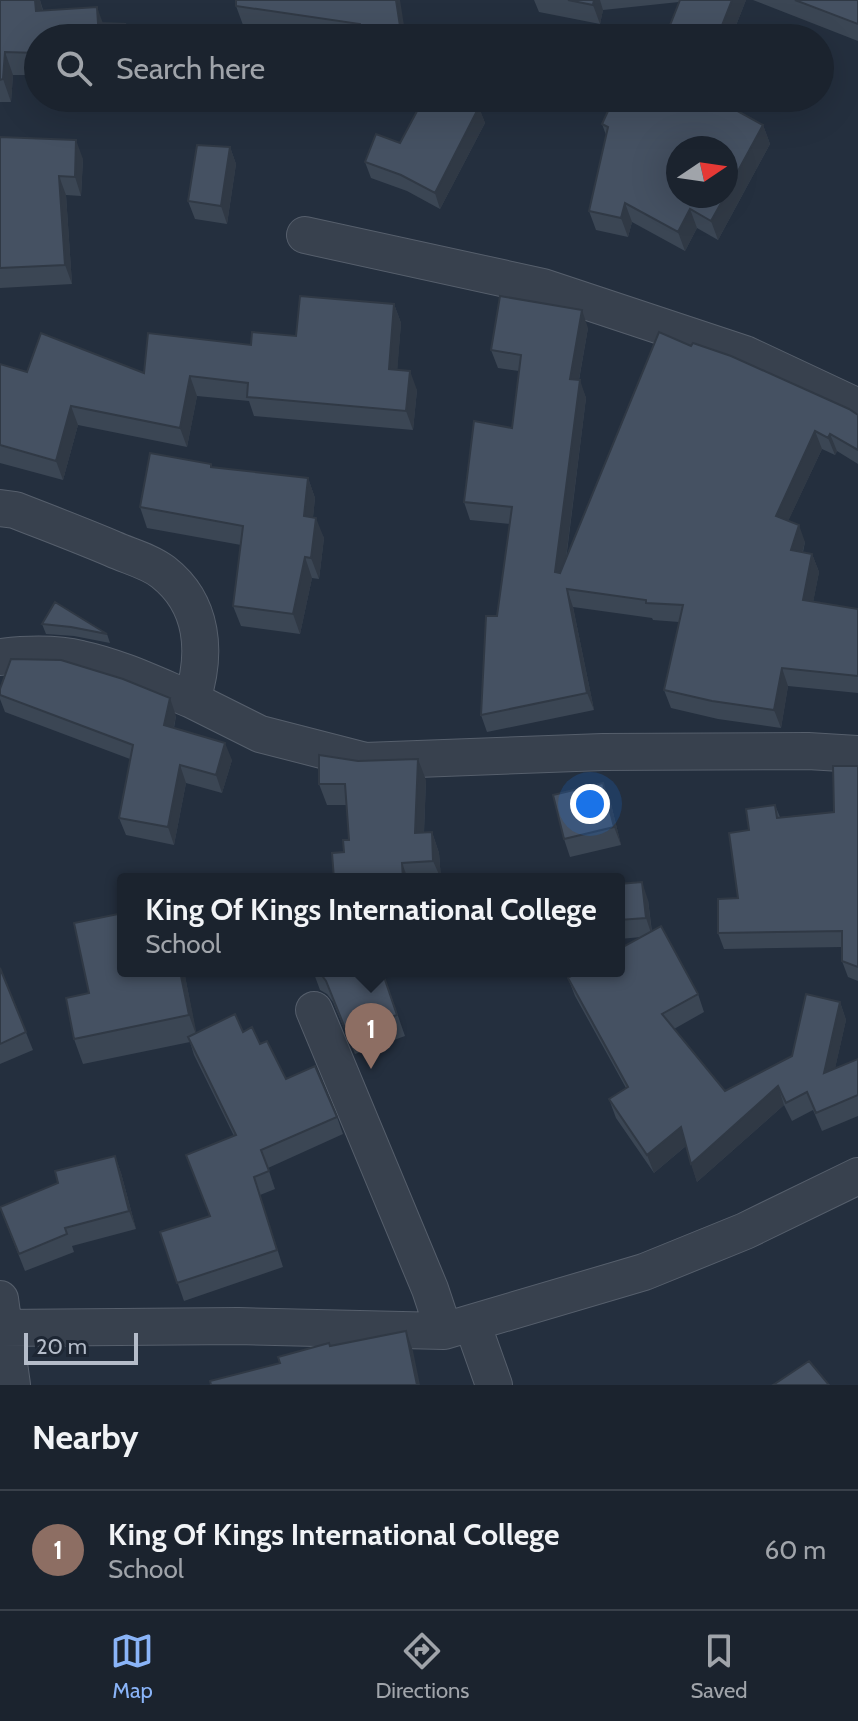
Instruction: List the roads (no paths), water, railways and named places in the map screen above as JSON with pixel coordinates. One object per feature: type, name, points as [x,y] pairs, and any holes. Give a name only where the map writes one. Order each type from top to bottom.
[{"type":"street","points":[[305,235],[543,287],[745,354],[858,407]]},
{"type":"street","points":[[0,508],[15,510],[161,570],[182,589],[195,616],[202,645],[192,700]]},
{"type":"street","points":[[0,657],[80,658],[192,700],[260,734],[365,761],[603,752],[808,751],[858,754]]},
{"type":"street","points":[[314,1010],[430,1289],[494,1385]]},
{"type":"street","points":[[12,1385],[2,1317],[238,1326],[458,1327],[644,1272],[745,1231],[858,1176]]},
{"type":"place","name":"King Of Kings International College","points":[[371,1069]]}]
